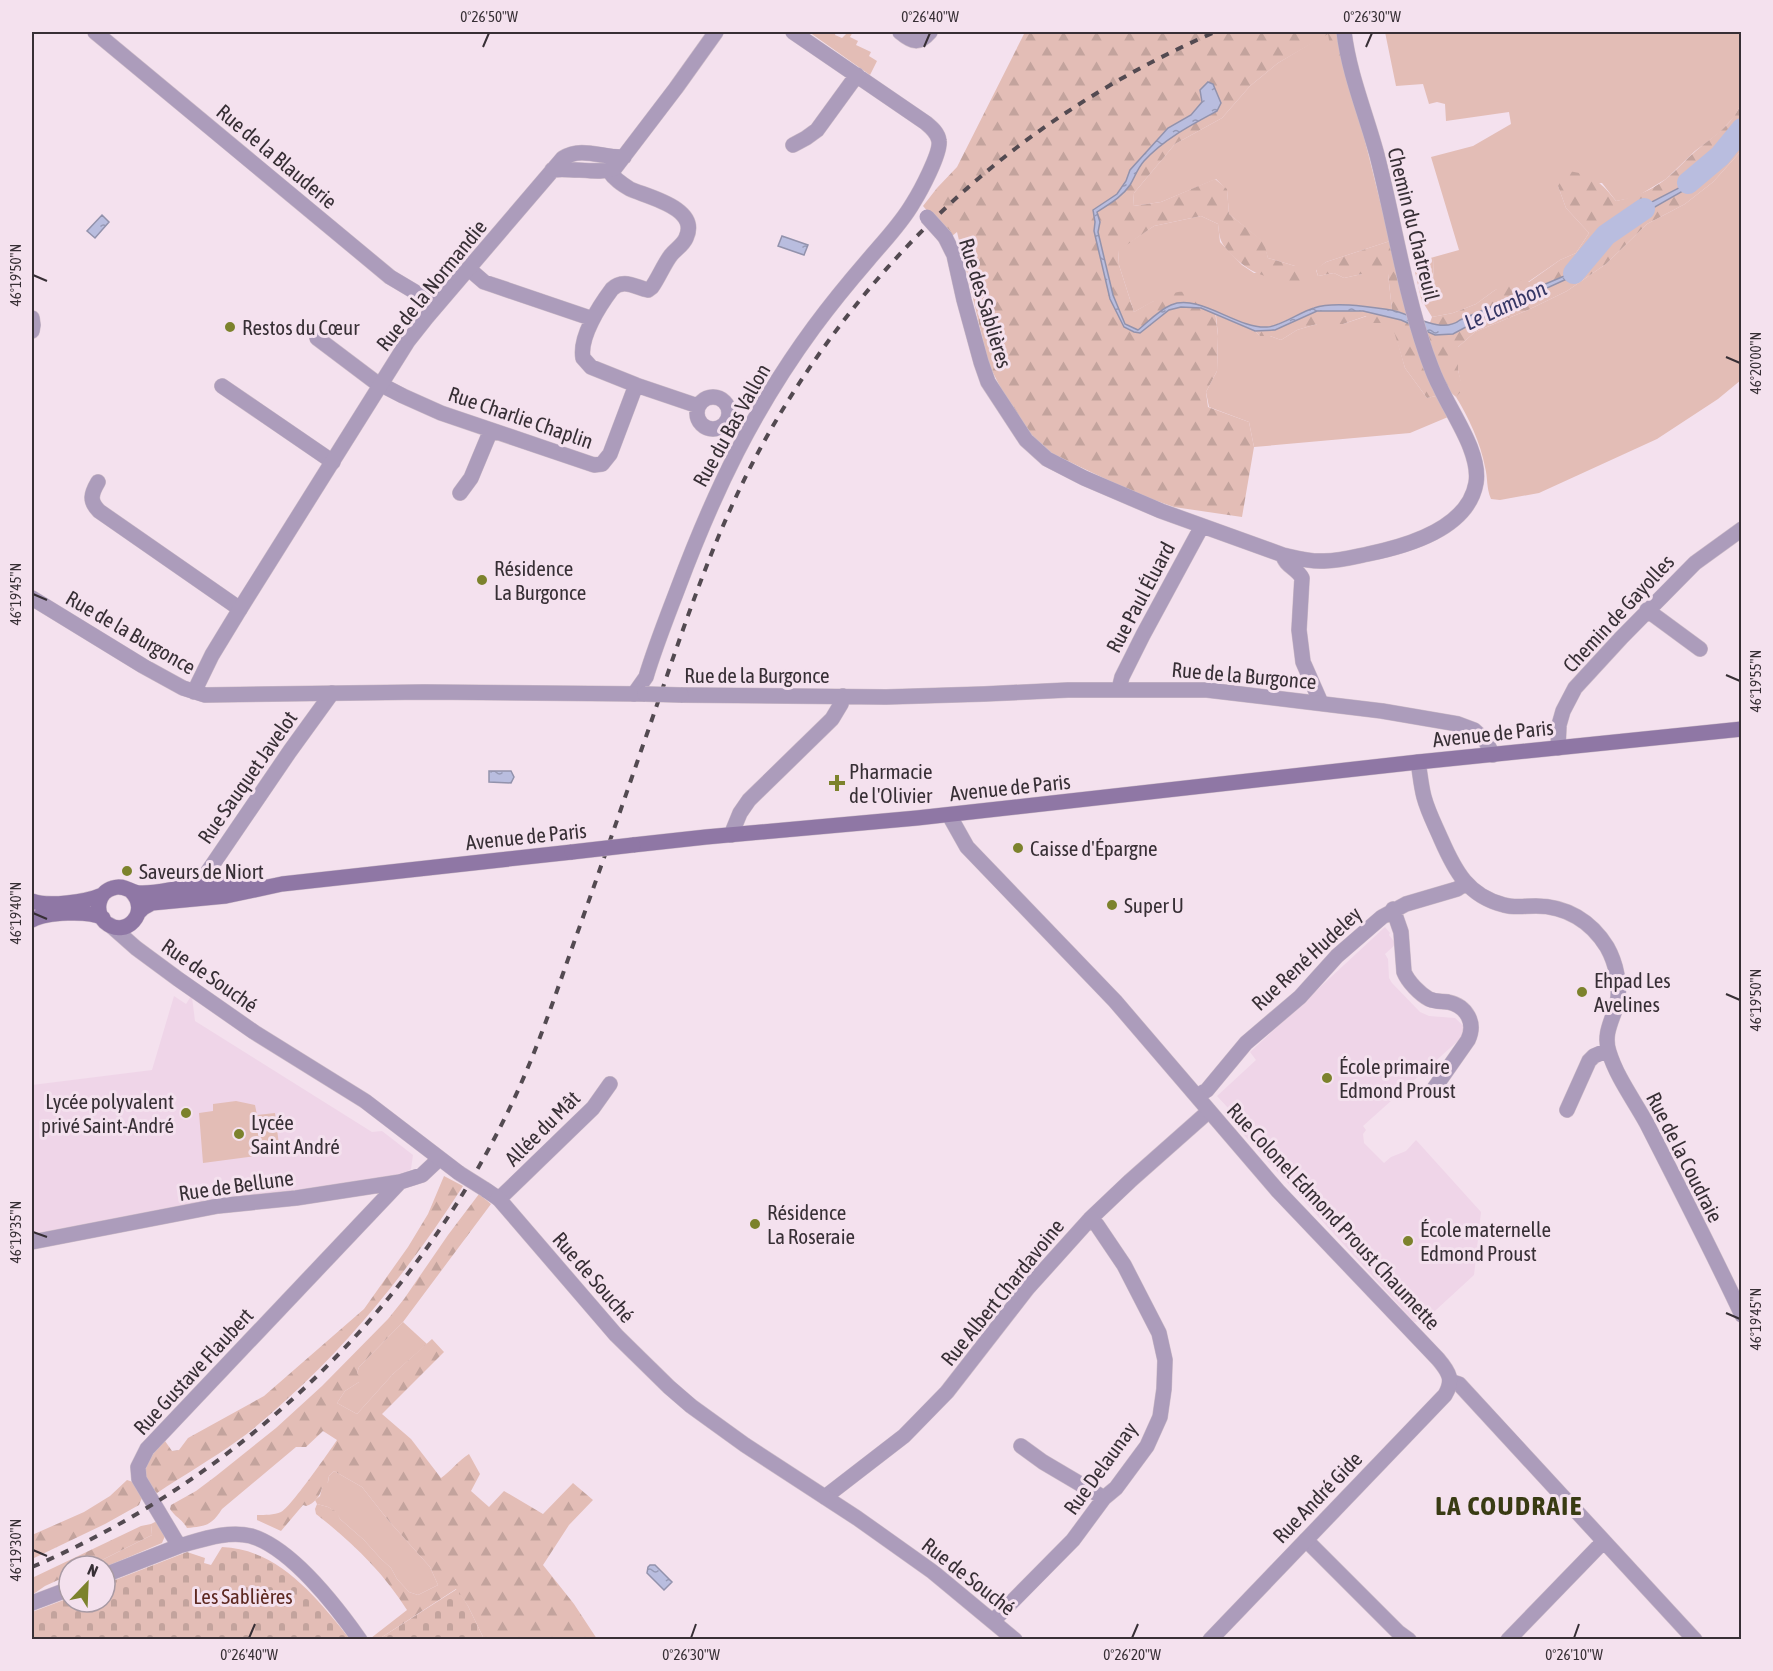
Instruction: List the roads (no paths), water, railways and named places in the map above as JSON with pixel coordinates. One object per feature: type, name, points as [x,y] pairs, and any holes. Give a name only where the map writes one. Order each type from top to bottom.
[{"type":"main road","name":"Avenue de Paris","points":[[135,918],[142,908],[152,903],[226,896],[282,884],[633,845],[949,815],[1418,762],[1742,729]]},
{"type":"main road","name":"Avenue de Paris","points":[[131,891],[142,893],[224,883],[282,884]]},
{"type":"main road","points":[[115,887],[125,887],[138,899],[135,918],[123,927],[106,922],[90,913],[32,919],[32,902],[44,904],[89,900],[115,887]]},
{"type":"main road","points":[[102,895],[99,908],[106,922]]},
{"type":"street","name":"Rue de la Blauderie","points":[[95,32],[390,277],[437,305]]},
{"type":"street","points":[[552,170],[609,171],[615,168],[716,32]]},
{"type":"street","points":[[792,32],[926,123],[937,134],[939,140],[937,156],[914,203]]},
{"type":"street","points":[[900,32],[915,41],[923,39],[930,32]]},
{"type":"street","name":"Chemin du Chatreuil","points":[[1283,555],[1303,560],[1323,561],[1356,556],[1420,540],[1448,524],[1471,499],[1476,482],[1476,462],[1472,450],[1438,384],[1408,292],[1376,153],[1346,51],[1344,32]]},
{"type":"street","points":[[793,145],[817,130],[857,75]]},
{"type":"street","name":"Rue de la Normandie","points":[[194,692],[212,655],[240,609],[408,341],[562,158],[585,152],[608,157],[624,157]]},
{"type":"street","points":[[609,171],[613,177],[627,186],[654,197],[680,212],[688,225],[688,233],[682,245],[670,257],[648,290],[626,283],[616,285],[609,292],[593,319],[583,346],[583,358],[591,367],[698,406]]},
{"type":"street","name":"Rue des Sablières","points":[[914,203],[945,237],[954,255],[964,300],[988,382],[1026,441],[1047,459],[1084,478],[1161,511],[1283,555]]},
{"type":"street","name":"Rue du Bas Vallon","points":[[640,694],[701,526],[751,424],[814,327],[914,203]]},
{"type":"street","points":[[469,269],[484,282],[593,319]]},
{"type":"street","points":[[32,318],[32,331]]},
{"type":"street","name":"Rue Charlie Chaplin","points":[[317,338],[381,384],[403,396],[441,412],[594,465],[602,464],[610,454],[636,385]]},
{"type":"street","points":[[222,386],[333,462]]},
{"type":"street","points":[[460,493],[471,477],[491,430]]},
{"type":"street","points":[[98,482],[92,492],[91,500],[99,512],[240,609]]},
{"type":"street","name":"Rue Paul Éluard","points":[[1119,689],[1122,677],[1202,526]]},
{"type":"street","name":"Chemin de Gayolles","points":[[1558,748],[1558,725],[1575,688],[1647,610],[1702,556],[1742,529]]},
{"type":"street","points":[[1283,555],[1284,561],[1298,571],[1302,578],[1299,630],[1303,662],[1321,703]]},
{"type":"street","name":"Rue de la Burgonce","points":[[32,598],[183,688],[215,696],[332,693],[843,696],[962,695],[1119,689],[1207,690],[1321,703],[1458,724],[1474,730],[1485,740],[1492,755]]},
{"type":"street","points":[[1647,610],[1700,648]]},
{"type":"street","name":"Rue Sauquet Javelot","points":[[198,886],[332,693]]},
{"type":"street","points":[[730,835],[749,800],[832,719],[843,696]]},
{"type":"street","name":"Rue de la Coudraie","points":[[1418,762],[1429,811],[1450,859],[1466,883],[1482,896],[1503,905],[1511,907],[1546,906],[1570,912],[1588,925],[1606,946],[1617,975],[1617,1002],[1608,1027],[1606,1043],[1608,1050],[1742,1315]]},
{"type":"street","name":"Rue Colonel Edmond Proust Chaumette","points":[[949,815],[967,847],[1115,1001],[1278,1191],[1444,1366],[1450,1381],[1459,1384],[1695,1640]]},
{"type":"street","name":"Rue René Hudeley","points":[[1197,1096],[1207,1090],[1253,1036],[1300,997],[1347,947],[1382,917],[1393,909],[1456,889],[1466,883]]},
{"type":"street","points":[[1393,909],[1401,932],[1406,977],[1425,996],[1462,1009],[1472,1022],[1472,1033],[1468,1040],[1433,1090]]},
{"type":"street","name":"Rue de Souché","points":[[135,918],[136,948]]},
{"type":"street","name":"Rue de Souché","points":[[106,922],[136,948],[254,1032],[364,1101],[459,1173],[500,1199],[616,1335],[691,1406],[933,1572],[1015,1640]]},
{"type":"street","points":[[1567,1110],[1589,1061],[1594,1056],[1608,1050]]},
{"type":"street","name":"Allée du Mât","points":[[500,1199],[593,1108],[610,1083]]},
{"type":"street","name":"Rue Albert Chardavoine","points":[[825,1497],[904,1436],[947,1392],[1027,1289],[1090,1219],[1209,1111]]},
{"type":"street","name":"Rue de Bellune","points":[[32,1242],[219,1206],[296,1198],[400,1182],[422,1175],[440,1159]]},
{"type":"street","name":"Rue Gustave Flaubert","points":[[179,1546],[139,1479],[138,1467],[141,1458],[400,1182]]},
{"type":"street","name":"Rue Delaunay","points":[[993,1621],[1073,1540],[1104,1498],[1116,1488],[1147,1446],[1160,1417],[1165,1360],[1159,1333],[1124,1265],[1097,1225],[1090,1219]]},
{"type":"street","name":"Rue André Gide","points":[[1210,1640],[1445,1395],[1450,1381]]},
{"type":"street","points":[[1021,1446],[1043,1462],[1104,1498]]},
{"type":"street","points":[[117,1570],[179,1546],[212,1537],[250,1536],[273,1546],[294,1562],[330,1601],[360,1640]]},
{"type":"street","points":[[1306,1540],[1408,1640]]},
{"type":"street","points":[[1508,1640],[1603,1542]]},
{"type":"street","points":[[32,1603],[57,1593]]},
{"type":"water","points":[[1208,82],[1213,84],[1221,103],[1217,111],[1160,146],[1142,164],[1123,193],[1097,212],[1100,222],[1098,232],[1113,295],[1125,324],[1138,330],[1162,310],[1182,303],[1206,307],[1243,323],[1267,327],[1314,308],[1342,305],[1391,310],[1426,322],[1452,324],[1569,274],[1636,210],[1679,188],[1729,143],[1741,128],[1741,133],[1683,191],[1623,225],[1571,277],[1490,314],[1453,334],[1435,335],[1401,320],[1363,311],[1317,311],[1275,330],[1255,331],[1201,308],[1181,307],[1169,310],[1140,333],[1134,332],[1124,327],[1110,299],[1094,231],[1093,210],[1117,194],[1130,170],[1168,128],[1191,115],[1202,102],[1200,90]]},
{"type":"water","points":[[102,215],[109,222],[95,238],[87,231]]},
{"type":"water","points":[[782,236],[808,245],[804,255],[778,246]]},
{"type":"water","points":[[489,771],[511,771],[514,777],[511,783],[489,782]]},
{"type":"water","points":[[650,1565],[655,1565],[672,1582],[664,1590],[647,1573]]},
{"type":"waterway","name":"Le Lambon","points":[[1688,183],[1720,156],[1742,129]]},
{"type":"waterway","name":"Le Lambon","points":[[1574,273],[1606,235],[1644,209]]},
{"type":"railway","points":[[32,1567],[110,1529],[183,1485],[252,1434],[316,1377],[374,1315],[427,1248],[474,1175],[522,1081],[552,1005],[712,551],[746,475],[794,391],[859,301],[896,258],[976,181],[1019,146],[1082,102],[1138,70],[1215,32]]},
{"type":"place","name":"Restos du Cœur","points":[[230,327]]},
{"type":"place","name":"Résidence La Burgonce","points":[[482,580]]},
{"type":"place","name":"Pharmacie de l'Olivier","points":[[837,783]]},
{"type":"place","name":"Caisse d'Épargne","points":[[1018,848]]},
{"type":"place","name":"Saveurs de Niort","points":[[127,871]]},
{"type":"place","name":"Super U","points":[[1112,905]]},
{"type":"place","name":"Ehpad Les Avelines","points":[[1582,992]]},
{"type":"place","name":"École primaire Edmond Proust","points":[[1327,1078]]},
{"type":"place","name":"Lycée polyvalent privé Saint-André","points":[[186,1113]]},
{"type":"place","name":"Lycée Saint André","points":[[239,1134]]},
{"type":"place","name":"Résidence La Roseraie","points":[[755,1224]]},
{"type":"place","name":"École maternelle Edmond Proust","points":[[1408,1241]]},
{"type":"district","name":"LA COUDRAIE","points":[[1509,1505]]},
{"type":"park label","name":"Les Sablières","points":[[243,1596]]}]
